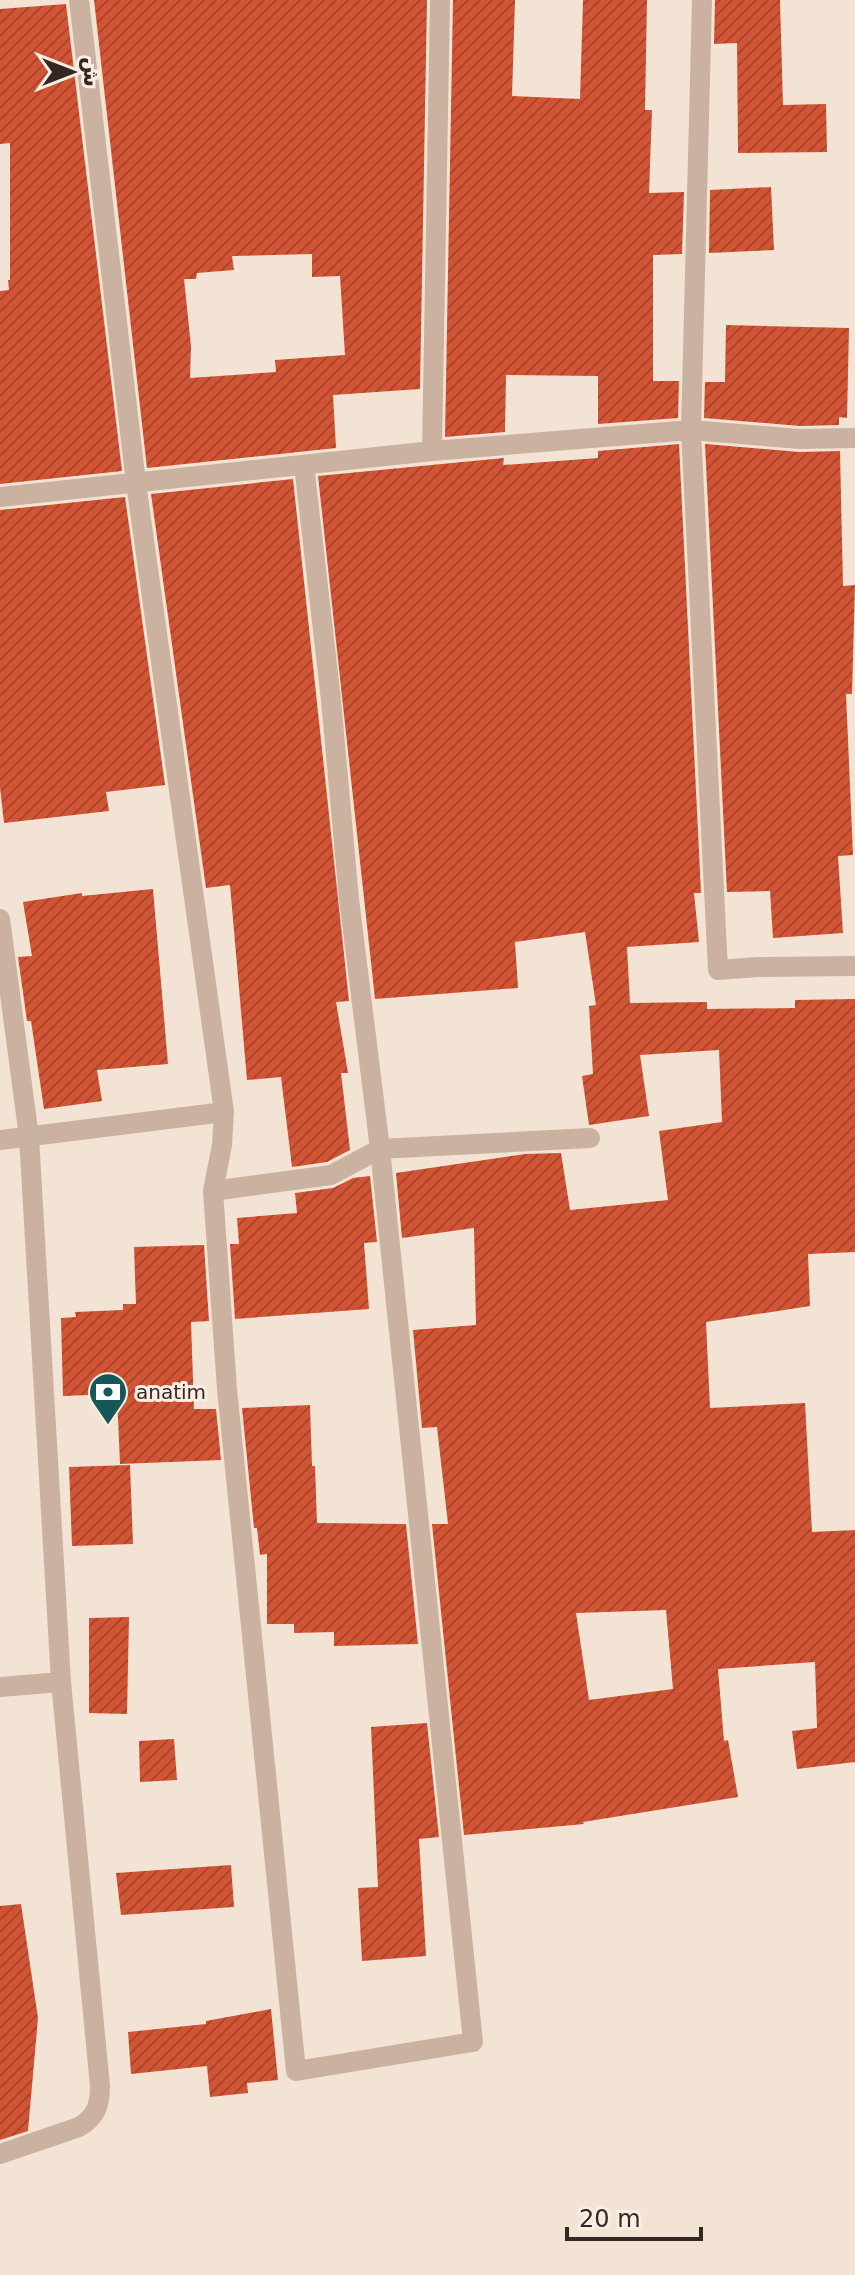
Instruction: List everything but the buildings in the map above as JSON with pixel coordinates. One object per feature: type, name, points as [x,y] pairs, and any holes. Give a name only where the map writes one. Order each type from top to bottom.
[{"type":"street","points":[[79,0],[136,483],[224,1112],[222,1145],[213,1191],[228,1404],[296,2071],[473,2042],[380,1149],[349,899],[331,700],[304,465]]},
{"type":"street","points":[[432,451],[440,0]]},
{"type":"street","points":[[702,0],[691,430],[718,970],[855,966]]},
{"type":"street","points":[[0,497],[432,451],[691,430],[800,439],[855,438]]},
{"type":"street","points":[[0,919],[29,1137],[61,1682],[100,2100],[96,2113],[79,2127],[0,2154]]},
{"type":"street","points":[[0,1140],[224,1112]]},
{"type":"street","points":[[213,1191],[331,1175],[380,1149],[590,1138]]},
{"type":"street","points":[[0,1687],[61,1682]]},
{"type":"place","name":"anatim","points":[[108,1426]]}]
